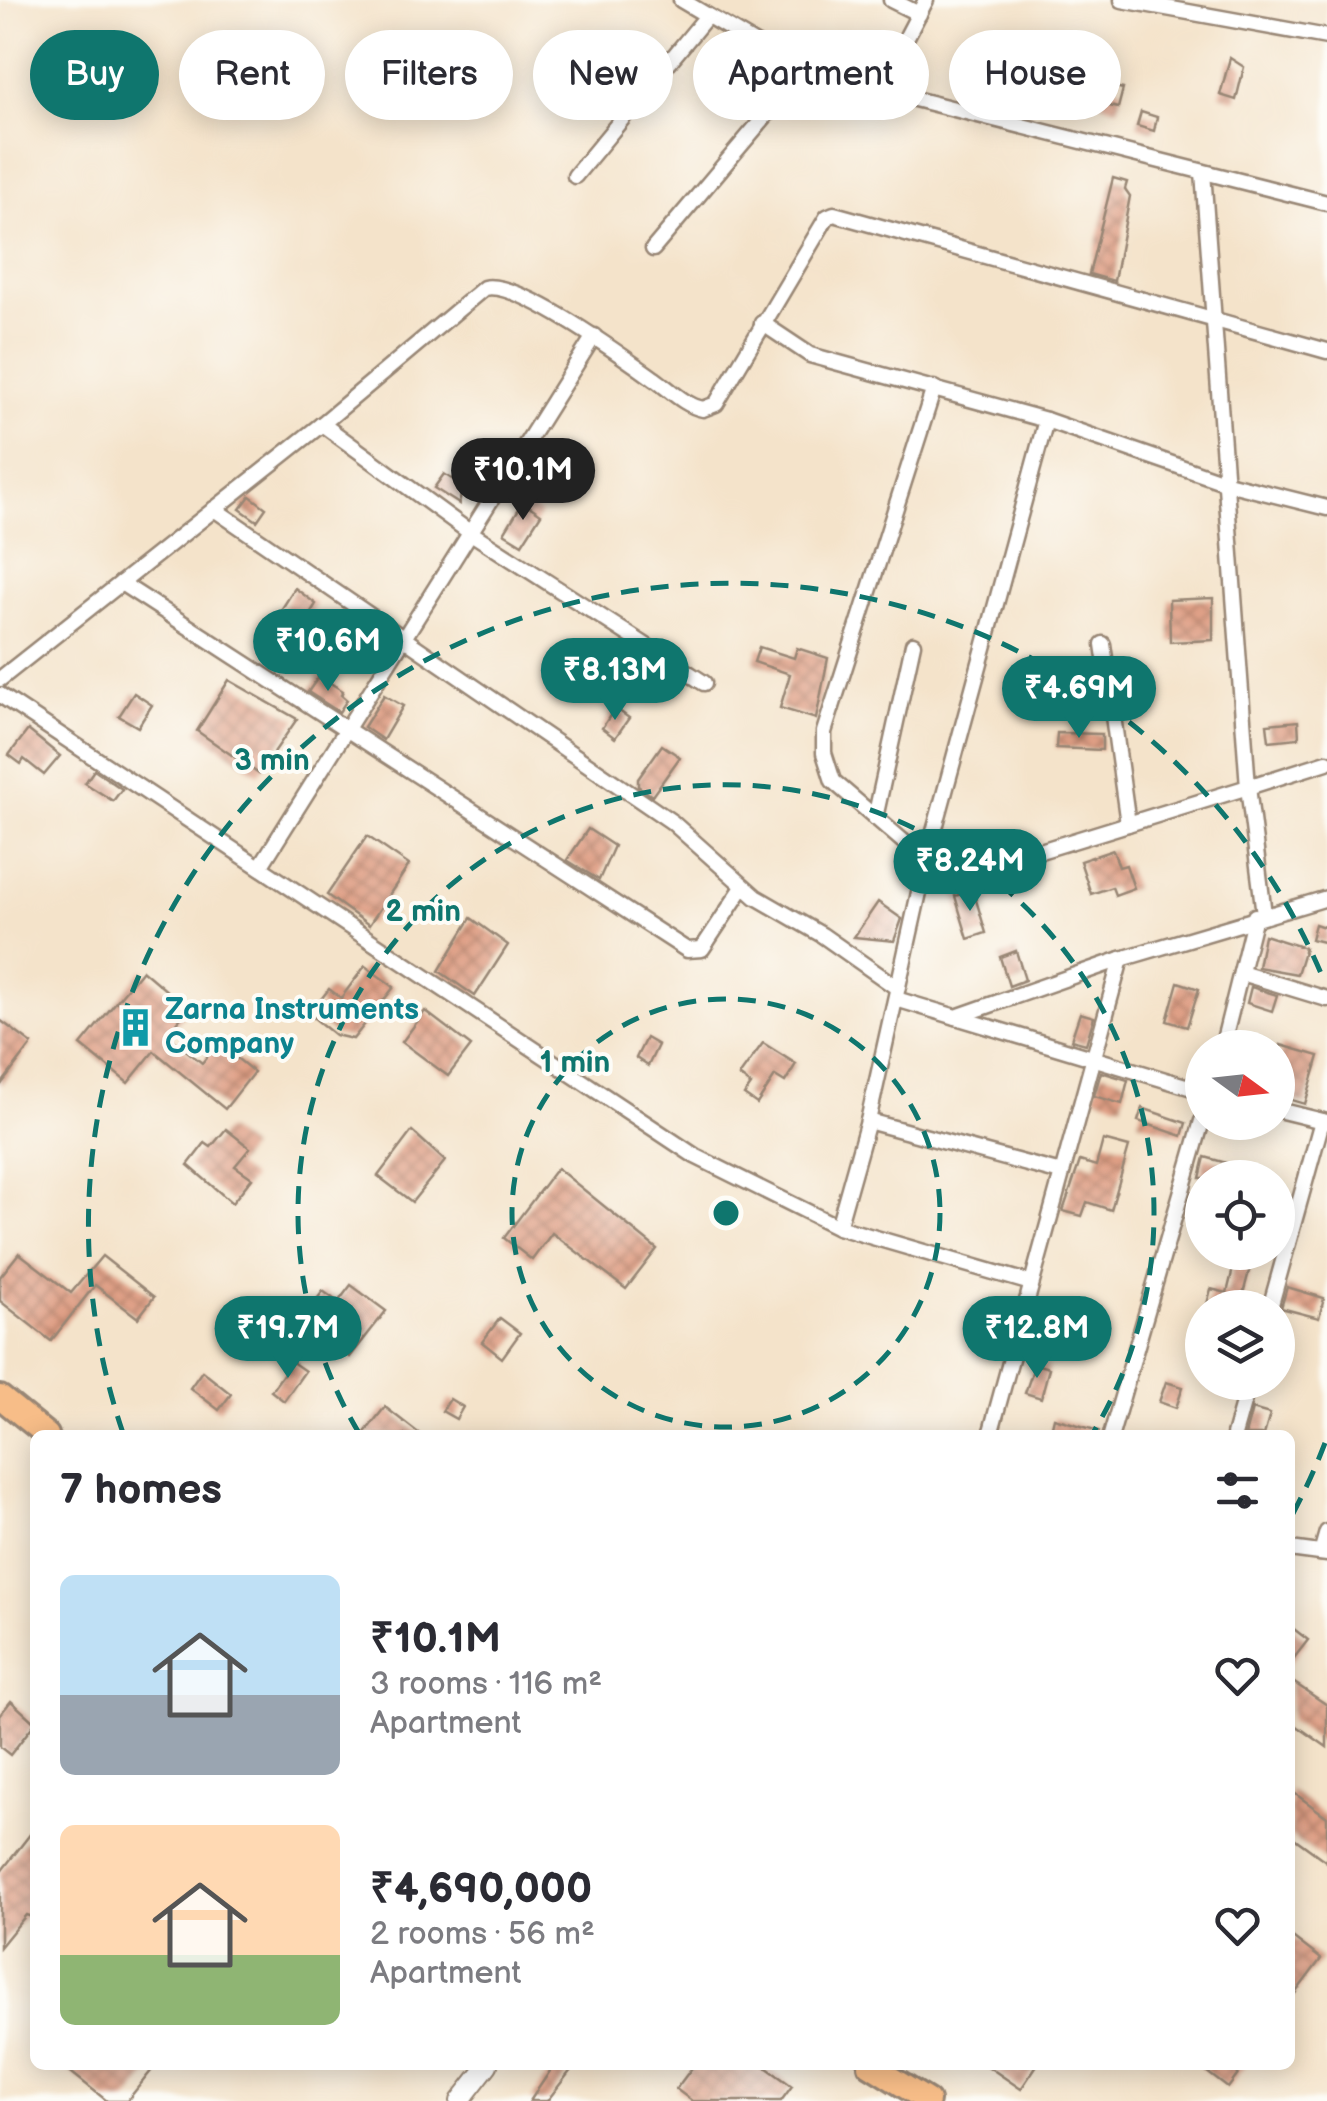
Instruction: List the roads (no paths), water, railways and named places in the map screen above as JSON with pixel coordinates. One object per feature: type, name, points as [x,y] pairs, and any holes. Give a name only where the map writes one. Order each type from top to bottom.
[{"type":"main road","points":[[0,1397],[41,1430]]},
{"type":"main road","points":[[878,2070],[928,2101]]},
{"type":"street","points":[[681,0],[734,30]]},
{"type":"street","points":[[891,0],[919,14]]},
{"type":"street","points":[[911,30],[926,0]]},
{"type":"street","points":[[1122,0],[1327,37]]},
{"type":"street","points":[[575,176],[707,16]]},
{"type":"street","points":[[929,103],[1327,203]]},
{"type":"street","points":[[653,249],[762,120]]},
{"type":"street","points":[[1203,172],[1260,915],[1226,1030]]},
{"type":"street","points":[[0,679],[322,424],[484,288],[510,290],[594,336],[703,409],[716,404],[827,217],[840,214],[1215,323],[1327,351]]},
{"type":"street","points":[[762,322],[810,355],[1046,420],[1227,484],[1327,508]]},
{"type":"street","points":[[260,867],[594,336]]},
{"type":"street","points":[[926,861],[833,780],[824,753],[824,732],[934,388]]},
{"type":"street","points":[[838,1227],[868,1121],[926,861],[1046,420]]},
{"type":"street","points":[[322,424],[468,531],[704,684]]},
{"type":"street","points":[[214,509],[672,822],[743,887],[896,993],[956,1017],[1185,1086]]},
{"type":"street","points":[[121,583],[687,950],[702,949],[743,887]]},
{"type":"street","points":[[875,818],[913,644]]},
{"type":"street","points":[[1103,644],[1128,824]]},
{"type":"street","points":[[0,695],[695,1156],[838,1227],[1031,1282]]},
{"type":"street","points":[[920,888],[1327,762]]},
{"type":"street","points":[[956,1017],[1122,959],[1327,898]]},
{"type":"street","points":[[991,1430],[1122,959]]},
{"type":"street","points":[[1241,972],[1327,999]]},
{"type":"street","points":[[1275,1290],[1325,1121],[1295,1114]]},
{"type":"street","points":[[868,1121],[1061,1174]]},
{"type":"street","points":[[1112,1430],[1196,1140]]},
{"type":"street","points":[[1235,1430],[1244,1400]]},
{"type":"street","points":[[1295,1550],[1324,1554],[1327,1532]]},
{"type":"street","points":[[460,2101],[484,2070]]},
{"type":"place","name":"Zarna Instruments Company","points":[[135,1027]]}]
